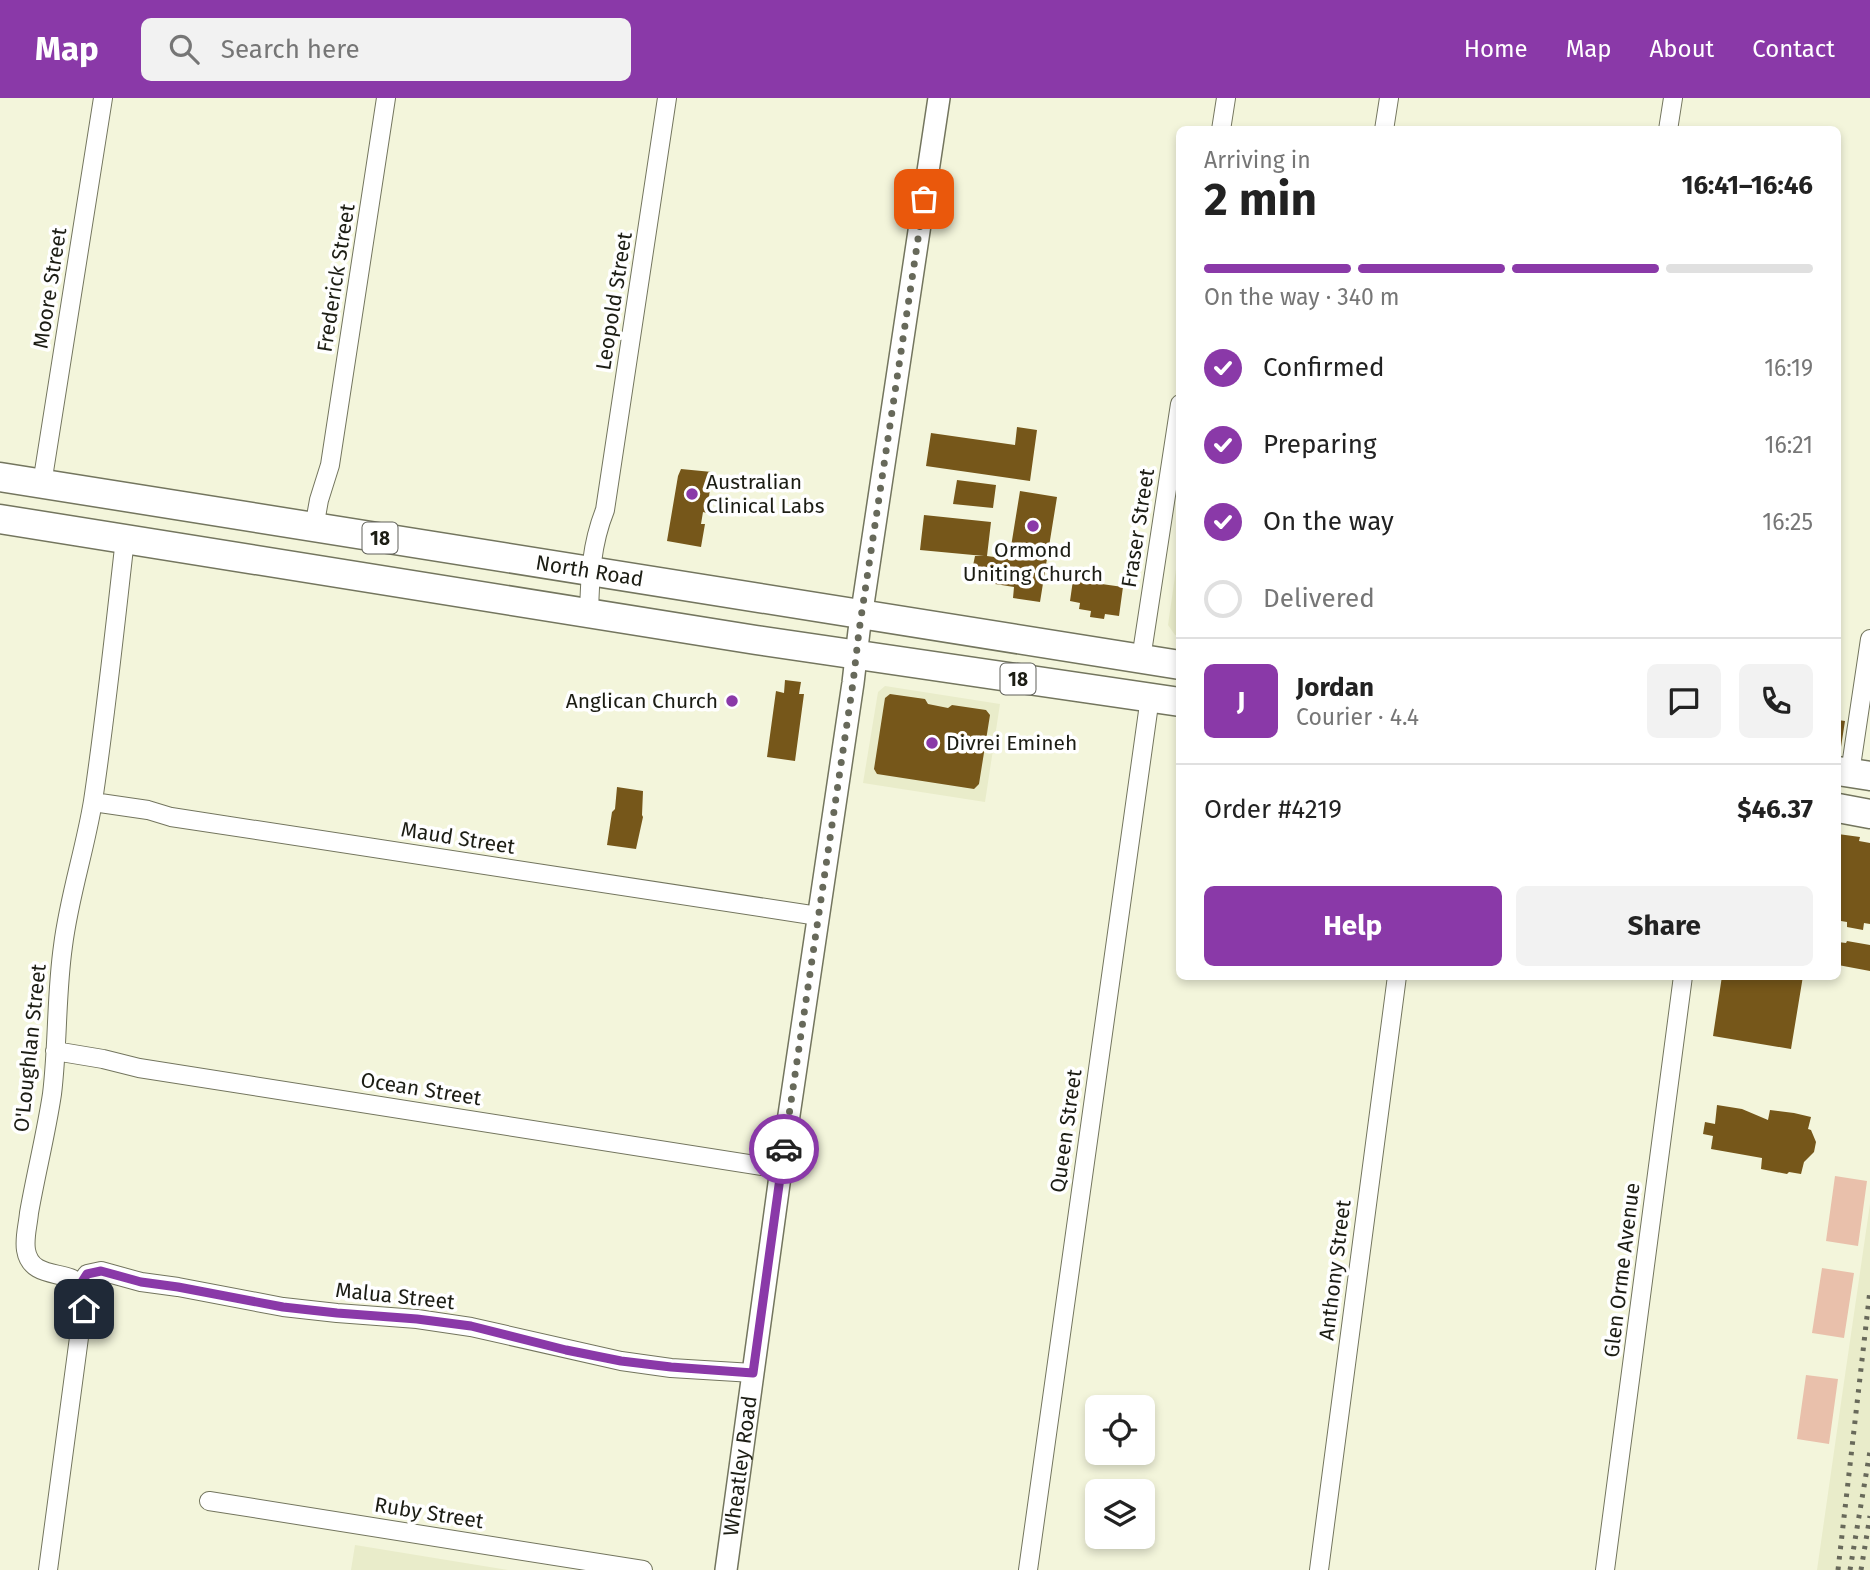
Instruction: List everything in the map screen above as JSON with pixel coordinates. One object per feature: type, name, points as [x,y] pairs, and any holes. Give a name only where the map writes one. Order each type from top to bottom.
[{"type":"highway","name":"North Road","points":[[0,477],[1176,664]]},
{"type":"highway","name":"North Road","points":[[0,519],[589,614],[1176,701]]},
{"type":"highway","points":[[977,673],[983,633]]},
{"type":"highway","points":[[1841,809],[1870,814]]},
{"type":"street","name":"Moore Street","points":[[42,484],[103,98]]},
{"type":"street","name":"Frederick Street","points":[[320,529],[319,500],[330,465],[386,98]]},
{"type":"street","name":"Leopold Street","points":[[589,614],[596,571],[597,531],[605,510],[667,98]]},
{"type":"street","name":"Wheatley Road","points":[[726,1570],[781,1169],[939,98]]},
{"type":"street","points":[[1222,126],[1226,98]]},
{"type":"street","points":[[1385,126],[1389,98]]},
{"type":"street","points":[[1669,126],[1673,98]]},
{"type":"street","name":"Fraser Street","points":[[1141,659],[1176,430]]},
{"type":"street","name":"O'Loughlan Street","points":[[80,1285],[39,1269],[31,1263],[25,1243],[52,1094],[59,978],[66,921],[93,802],[125,539]]},
{"type":"street","points":[[1853,773],[1870,639]]},
{"type":"street","name":"Queen Street","points":[[1028,1570],[1150,697]]},
{"type":"street","name":"Maud Street","points":[[93,802],[148,810],[171,817],[818,916]]},
{"type":"street","name":"Anthony Street","points":[[1319,1570],[1396,980]]},
{"type":"street","name":"Glen Orme Avenue","points":[[1605,1570],[1682,980]]},
{"type":"street","name":"Ocean Street","points":[[55,1051],[139,1068],[781,1169]]},
{"type":"street","name":"Malua Street","points":[[80,1285],[87,1274],[101,1271],[141,1282],[283,1307],[471,1326],[621,1361],[753,1373]]},
{"type":"street","points":[[48,1570],[84,1309],[80,1285]]},
{"type":"street","name":"Ruby Street","points":[[209,1501],[643,1570]]},
{"type":"shaded area","points":[[1176,569],[1176,635],[1168,625]]},
{"type":"shaded area","name":"Divrei Emineh","points":[[885,686],[1000,704],[985,802],[863,783],[878,692]]},
{"type":"shaded area","points":[[1835,1176],[1867,1181],[1858,1246],[1826,1241]]},
{"type":"shaded area","points":[[1870,1204],[1870,1570],[1817,1570],[1843,1389]]},
{"type":"shaded area","points":[[1822,1268],[1854,1273],[1844,1338],[1812,1333]]},
{"type":"shaded area","points":[[1806,1375],[1838,1379],[1829,1444],[1797,1439]]},
{"type":"shaded area","points":[[355,1545],[508,1570],[351,1570]]},
{"type":"building","points":[[1017,427],[1037,430],[1030,481],[926,466],[931,433],[1015,445]]},
{"type":"building","name":"Australian Clinical Labs","points":[[681,469],[712,472],[707,513],[703,512],[701,524],[705,524],[701,547],[667,541]]},
{"type":"building","points":[[957,480],[996,485],[993,508],[953,504]]},
{"type":"building","name":"Ormond Uniting Church","points":[[1020,491],[1057,497],[1040,602],[1013,598],[1014,587],[970,580],[975,556],[984,556],[920,550],[924,515],[991,522],[987,556],[1009,559]]},
{"type":"building","points":[[1073,580],[1123,587],[1119,616],[1105,614],[1104,619],[1090,617],[1091,611],[1079,609],[1080,603],[1070,601]]},
{"type":"building","points":[[785,680],[801,682],[799,694],[804,694],[795,761],[767,757],[776,691],[784,693]]},
{"type":"building","name":"Divrei Emineh","points":[[890,694],[925,699],[928,704],[948,708],[952,705],[986,710],[990,715],[979,784],[974,789],[877,774],[874,769],[885,698]]},
{"type":"building","points":[[1841,720],[1845,721],[1841,747]]},
{"type":"building","points":[[617,787],[643,791],[643,817],[636,849],[607,845]]},
{"type":"building","points":[[1841,834],[1860,837],[1859,841],[1870,843],[1870,924],[1864,923],[1863,930],[1847,927],[1847,922],[1841,921]]},
{"type":"building","points":[[1841,942],[1870,945],[1870,971],[1841,966]]},
{"type":"building","points":[[1721,980],[1802,980],[1791,1049],[1713,1036]]},
{"type":"building","points":[[1717,1105],[1742,1109],[1768,1120],[1770,1110],[1811,1117],[1808,1129],[1816,1142],[1814,1152],[1804,1162],[1801,1174],[1761,1169],[1762,1158],[1711,1149],[1713,1136],[1703,1134],[1705,1122],[1715,1124]]},
{"type":"railway","points":[[1838,1570],[1870,1290]]},
{"type":"railway","points":[[1850,1570],[1870,1451]]},
{"type":"railway","points":[[1861,1570],[1870,1516]]},
{"type":"way so far","points":[[784,1149],[924,199]]},
{"type":"place","name":"Australian Clinical Labs","points":[[692,494]]},
{"type":"place","name":"Ormond Uniting Church","points":[[1033,526]]},
{"type":"place","name":"Anglican Church","points":[[732,701]]},
{"type":"place","name":"Divrei Emineh","points":[[932,743]]},
{"type":"route","points":[[84,1309],[80,1285],[87,1274],[101,1271],[141,1282],[283,1307],[471,1326],[621,1361],[753,1373],[784,1149]]}]
